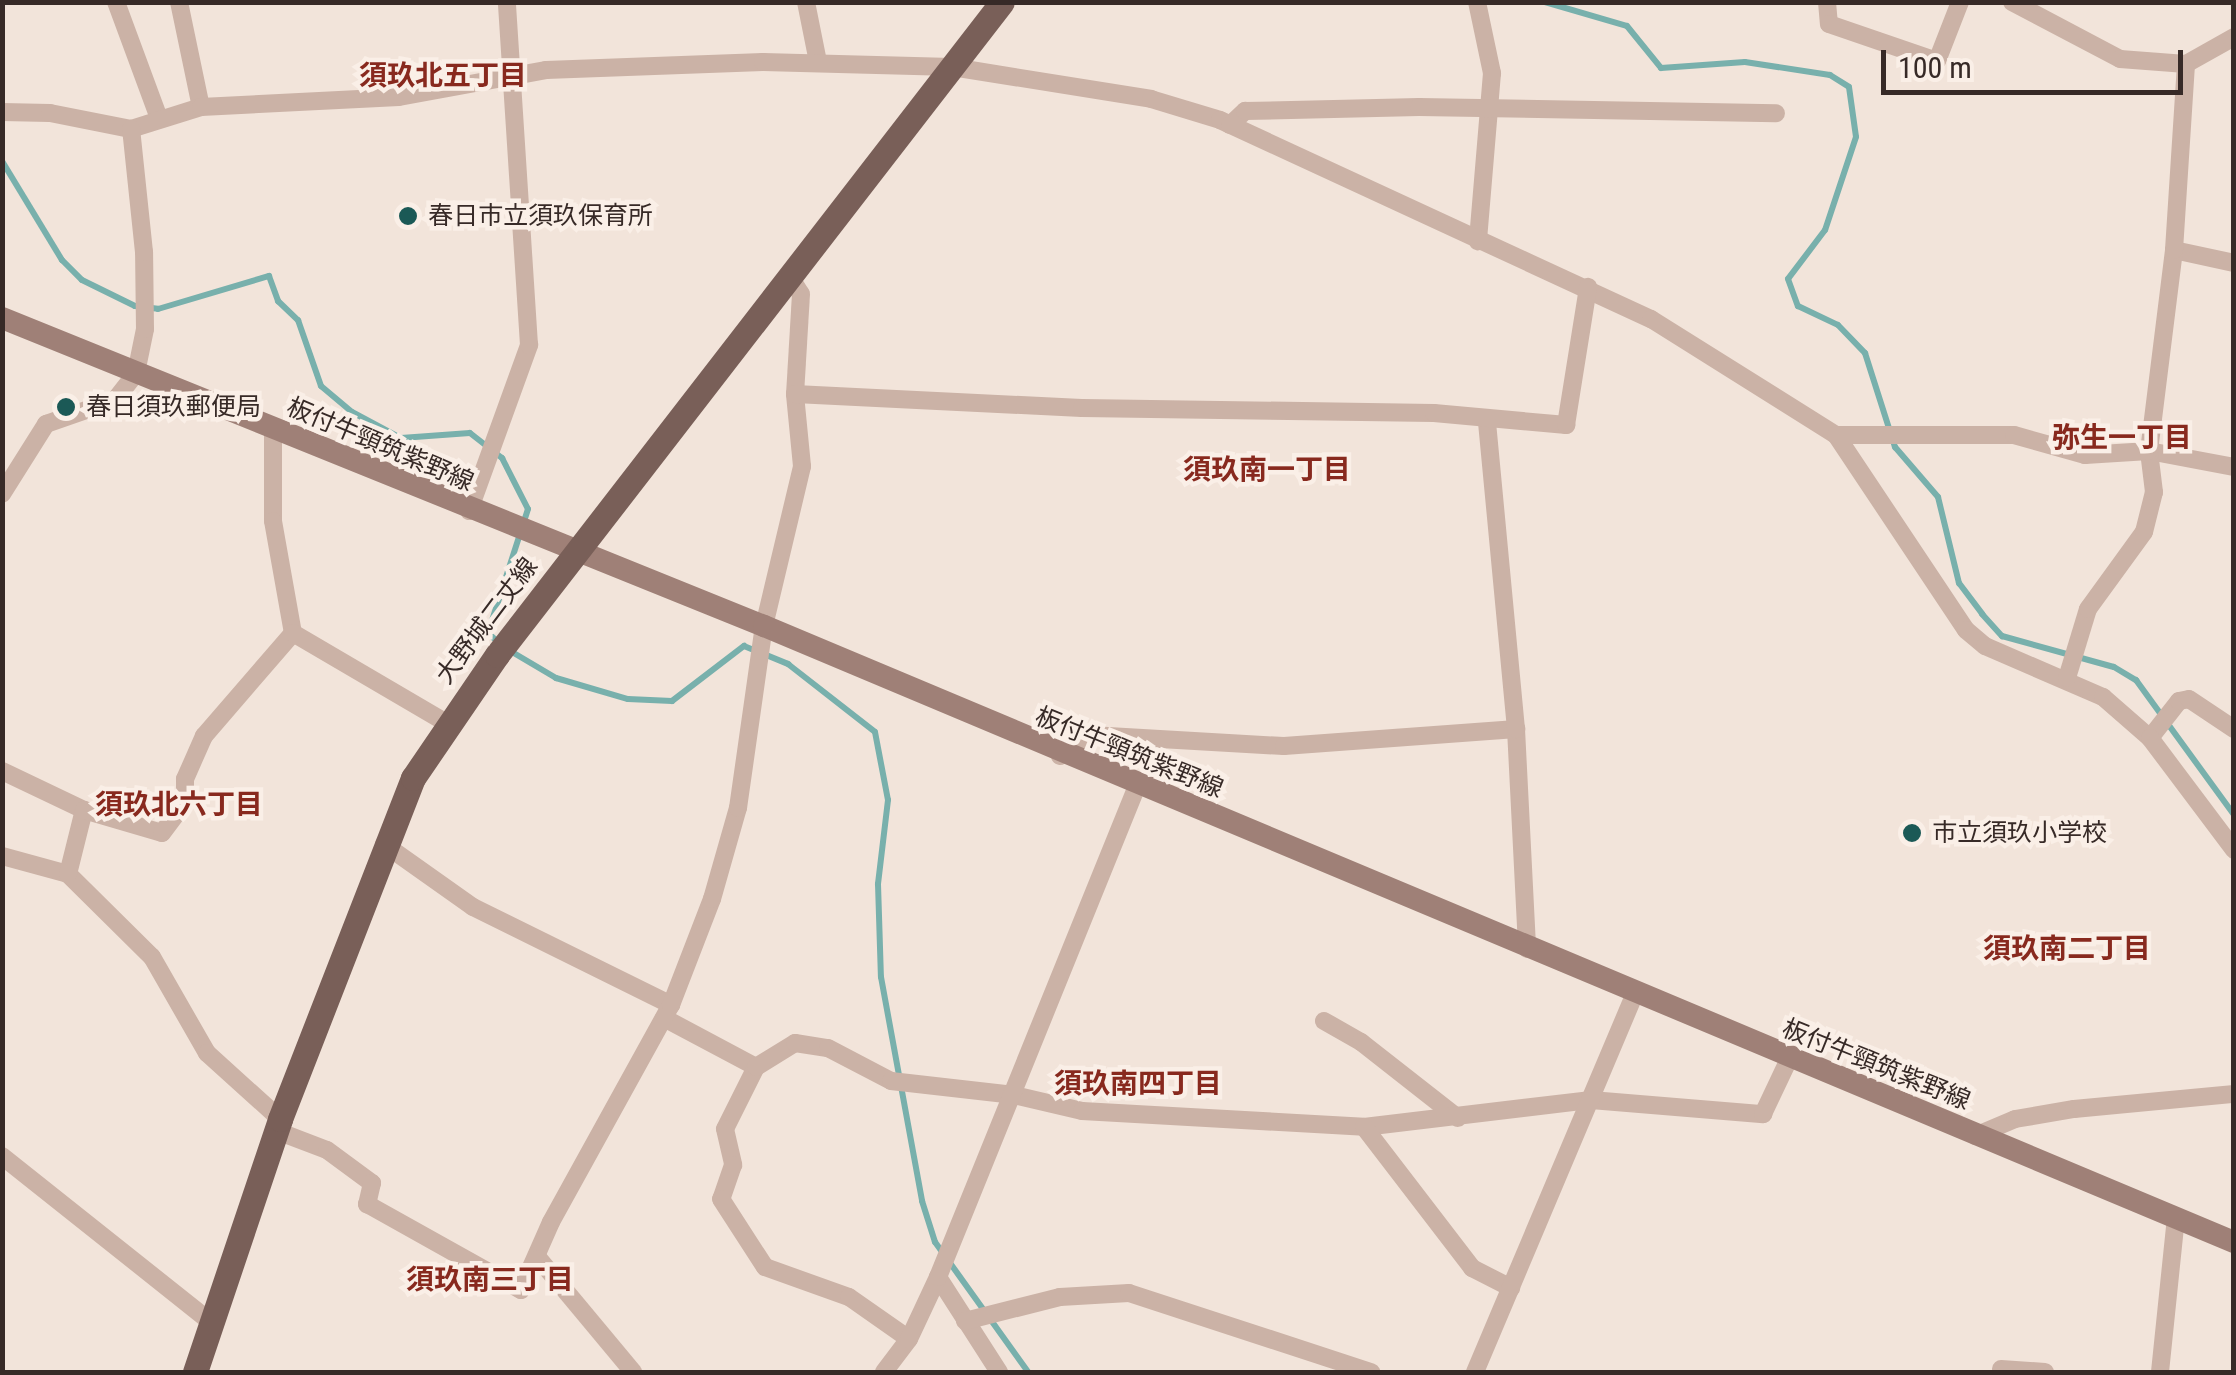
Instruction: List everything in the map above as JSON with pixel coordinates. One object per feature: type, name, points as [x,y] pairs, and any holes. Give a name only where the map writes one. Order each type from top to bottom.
[{"type":"main road","name":"大野城二丈線","points":[[195,1372],[278,1125],[384,844],[414,778],[448,724],[574,554],[1002,2]]},
{"type":"main road","name":"板付牛頸筑紫野線","points":[[2,318],[574,554],[764,626],[1060,756],[2234,1242]]},
{"type":"street","points":[[116,2],[159,118]]},
{"type":"street","points":[[179,2],[201,107]]},
{"type":"street","points":[[468,511],[529,345],[507,2]]},
{"type":"street","points":[[806,2],[818,62]]},
{"type":"street","points":[[1476,2],[1492,73],[1478,240]]},
{"type":"street","points":[[1827,2],[1829,24],[1937,62],[1960,2]]},
{"type":"street","points":[[2012,2],[2120,59],[2186,64],[2234,37]]},
{"type":"street","points":[[2,112],[50,112],[131,129],[201,107],[313,106],[514,78],[546,70],[818,62],[952,67],[1152,100],[1230,125],[1588,287],[1774,392],[1836,435],[1966,630],[1984,646],[2067,678],[2103,697],[2154,731],[2234,850]]},
{"type":"street","points":[[2067,678],[2088,609],[2144,532],[2154,492],[2149,452],[2174,250],[2186,64]]},
{"type":"street","points":[[1230,125],[1246,111],[1776,113]]},
{"type":"street","points":[[2,494],[46,424],[115,400],[136,373],[145,329],[144,252],[131,129]]},
{"type":"street","points":[[2174,250],[2234,264]]},
{"type":"street","points":[[2,856],[68,874],[152,957],[208,1053],[278,1125],[327,1150],[372,1183],[367,1204],[521,1290],[539,1259],[551,1222],[667,1011],[738,808],[764,626],[802,466],[794,394],[801,294],[789,276]]},
{"type":"street","points":[[794,394],[1566,424],[1588,287]]},
{"type":"street","points":[[1487,420],[1516,729],[1527,949]]},
{"type":"street","points":[[273,430],[274,520],[293,632],[448,724]]},
{"type":"street","points":[[1836,435],[2014,435],[2085,455],[2149,452],[2234,467]]},
{"type":"street","points":[[2,771],[84,810],[162,833],[185,803],[185,778],[204,736],[293,632]]},
{"type":"street","points":[[2154,731],[2179,701],[2189,699],[2234,729]]},
{"type":"street","points":[[1060,756],[1091,735],[1284,746],[1516,729]]},
{"type":"street","points":[[884,1372],[909,1340],[938,1277],[1014,1095],[1091,886],[1137,786]]},
{"type":"street","points":[[68,874],[84,810]]},
{"type":"street","points":[[384,844],[473,907],[667,1011],[756,1067]]},
{"type":"street","points":[[1475,1372],[1636,994]]},
{"type":"street","points":[[1324,1021],[1361,1042],[1458,1118]]},
{"type":"street","points":[[909,1340],[849,1297],[765,1267],[721,1199],[733,1164],[725,1128],[756,1067],[794,1043],[828,1048],[891,1081],[1014,1095],[1082,1111],[1364,1127],[1591,1100],[1764,1114],[1789,1060]]},
{"type":"street","points":[[1975,1136],[2015,1119],[2074,1108],[2234,1094]]},
{"type":"street","points":[[1364,1127],[1472,1268],[1511,1288]]},
{"type":"street","points":[[2,1156],[212,1323]]},
{"type":"street","points":[[2160,1372],[2176,1218]]},
{"type":"street","points":[[539,1259],[633,1372]]},
{"type":"street","points":[[938,1277],[1000,1372]]},
{"type":"street","points":[[966,1321],[1060,1297],[1130,1294],[1371,1372]]},
{"type":"street","points":[[2002,1369],[2045,1372]]},
{"type":"waterway","points":[[1545,2],[1627,26],[1661,68],[1745,62],[1830,75],[1849,87],[1856,137],[1825,230],[1788,279],[1798,306],[1838,325],[1865,353],[1895,447],[1938,497],[1959,583],[1982,614],[2002,636],[2114,667],[2136,680],[2234,815]]},
{"type":"waterway","points":[[2,161],[62,260],[82,280],[135,306],[158,309],[269,276],[278,301],[298,320],[321,386],[352,412],[401,438],[470,433],[502,458],[528,509],[488,633],[497,641]]},
{"type":"waterway","points":[[507,649],[556,678],[628,699],[672,701],[744,646],[788,664],[875,732],[888,800],[878,884],[881,977],[922,1201],[935,1242],[1028,1372]]},
{"type":"place","name":"春日市立須玖保育所","points":[[408,216]]},
{"type":"place","name":"春日須玖郵便局","points":[[66,407]]},
{"type":"place","name":"市立須玖小学校","points":[[1912,833]]},
{"type":"district","name":"須玖北五丁目","points":[[443,76]]},
{"type":"district","name":"弥生一丁目","points":[[2122,438]]},
{"type":"district","name":"須玖南一丁目","points":[[1267,470]]},
{"type":"district","name":"須玖北六丁目","points":[[179,805]]},
{"type":"district","name":"須玖南二丁目","points":[[2067,949]]},
{"type":"district","name":"須玖南四丁目","points":[[1138,1084]]},
{"type":"district","name":"須玖南三丁目","points":[[490,1280]]}]
